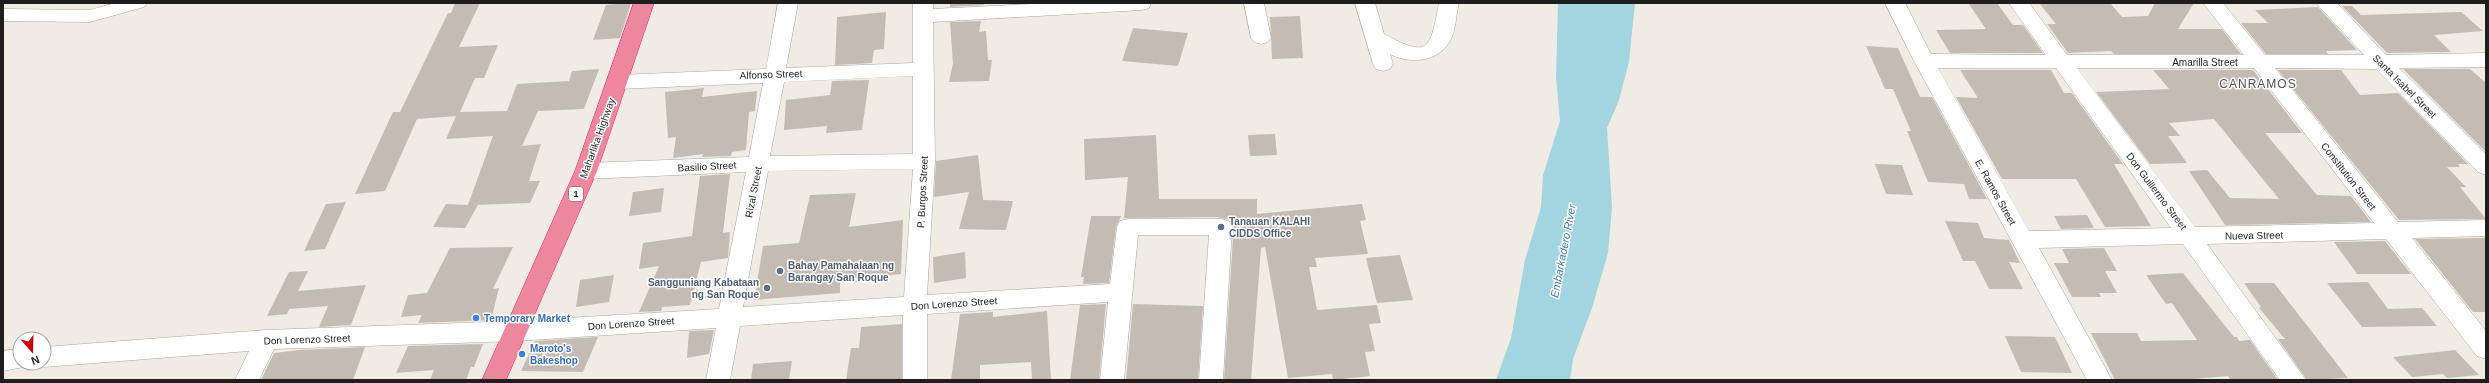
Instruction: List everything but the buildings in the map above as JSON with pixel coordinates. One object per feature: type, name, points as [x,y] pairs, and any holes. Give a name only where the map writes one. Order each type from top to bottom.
[{"type":"highway","name":"Maharlika Highway","points":[[494,380],[586,171],[618,82],[644,3]]},
{"type":"street","points":[[3,15],[90,16],[137,3]]},
{"type":"street","name":"Rizal Street","points":[[718,380],[788,3]]},
{"type":"street","points":[[1254,3],[1261,38]]},
{"type":"street","points":[[1365,3],[1383,64]]},
{"type":"street","points":[[1375,37],[1404,53],[1418,54],[1434,49],[1442,38],[1449,3]]},
{"type":"street","name":"E. Ramos Street","points":[[1894,3],[1924,61],[2100,380]]},
{"type":"street","name":"Don Guillermo Street","points":[[2019,3],[2294,380]]},
{"type":"street","name":"Constitution Street","points":[[2213,3],[2486,349]]},
{"type":"street","name":"Santa Isabel Street","points":[[2326,3],[2381,62],[2486,167]]},
{"type":"street","points":[[923,10],[1142,4]]},
{"type":"street","name":"P. Burgos Street","points":[[915,380],[916,306],[924,161],[923,10]]},
{"type":"street","name":"Amarilla Street","points":[[1924,61],[2381,62],[2486,60]]},
{"type":"street","name":"Alfonso Street","points":[[618,82],[775,74],[924,69]]},
{"type":"street","name":"Basilio Street","points":[[586,171],[758,164],[924,161]]},
{"type":"street","points":[[1112,380],[1128,227],[1221,227],[1211,380]]},
{"type":"street","name":"Nueva Street","points":[[2022,240],[2393,232],[2486,228]]},
{"type":"street","name":"Don Lorenzo Street","points":[[52,356],[266,340],[516,331],[730,316],[916,306],[1121,292]]},
{"type":"street","points":[[247,380],[266,340]]},
{"type":"water","name":"Embarkadero River","points":[[1558,3],[1635,3],[1629,62],[1619,100],[1607,128],[1612,207],[1608,253],[1592,308],[1573,359],[1570,380],[1496,380],[1511,338],[1525,260],[1541,207],[1543,175],[1560,121],[1556,77]]},
{"type":"place","name":"Tanauan KALAHI CIDDS Office","points":[[1221,227]]},
{"type":"place","name":"Bahay Pamahalaan ng Barangay San Roque","points":[[780,271]]},
{"type":"place","name":"Sangguniang Kabataan ng San Roque","points":[[767,288]]},
{"type":"place","name":"Temporary Market","points":[[476,318]]},
{"type":"place","name":"Maroto's Bakeshop","points":[[522,354]]},
{"type":"district","name":"CANRAMOS","points":[[2258,84]]}]
